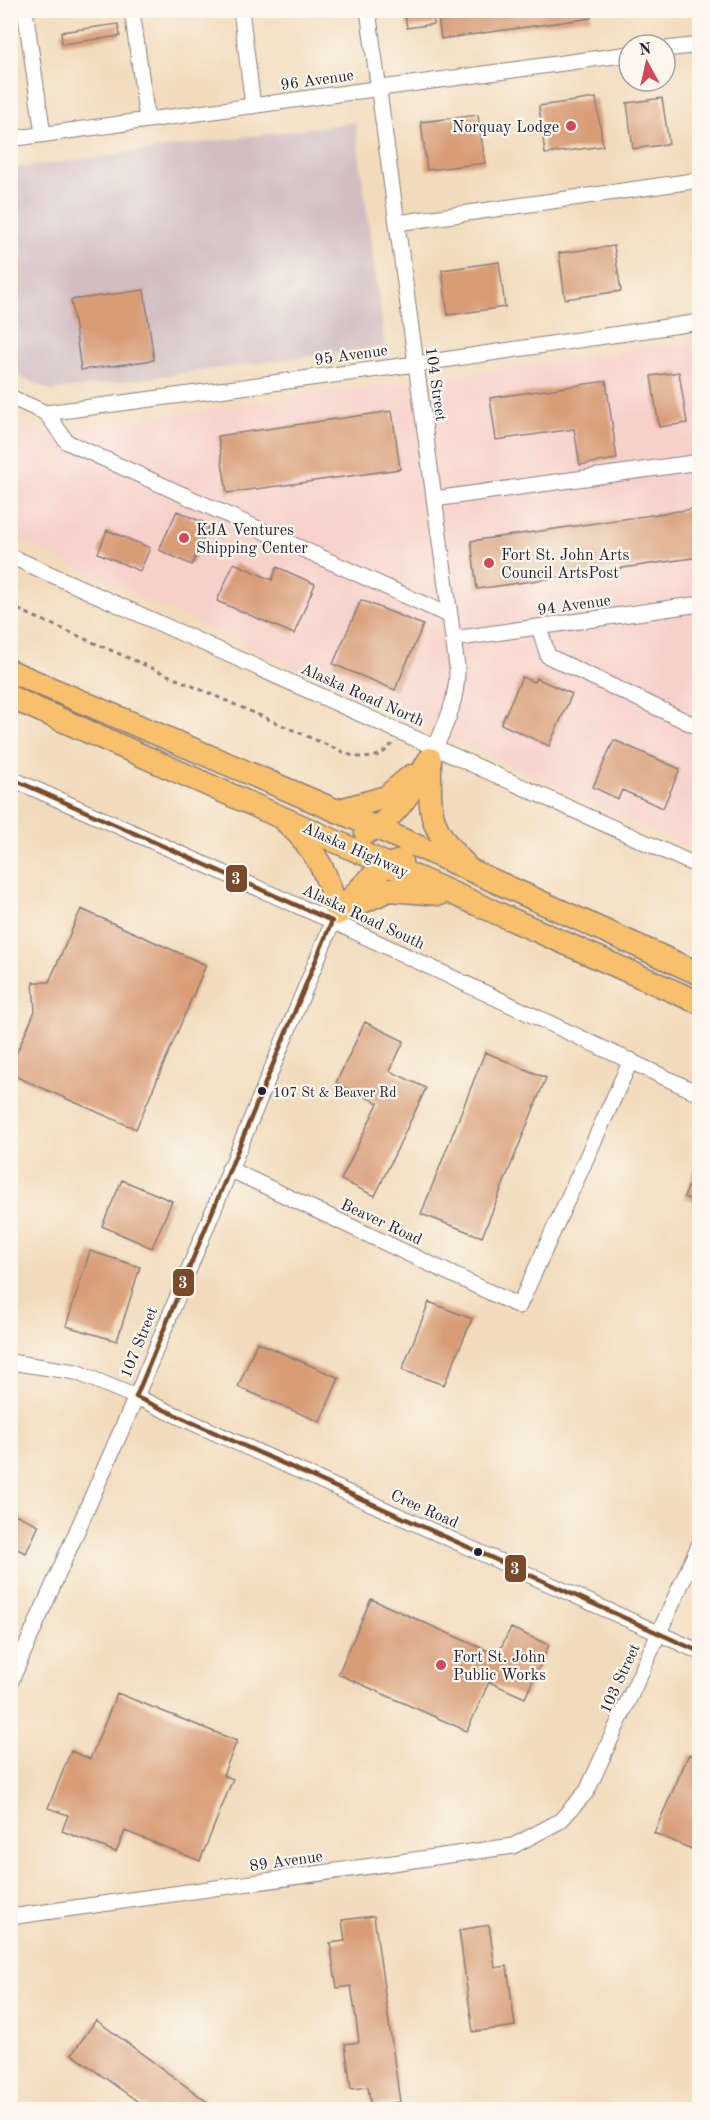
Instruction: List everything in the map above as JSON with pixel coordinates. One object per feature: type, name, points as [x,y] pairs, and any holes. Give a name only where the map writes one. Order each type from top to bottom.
[{"type":"highway","name":"Alaska Highway","points":[[10,671],[376,828],[699,974]]},
{"type":"highway","name":"Alaska Highway","points":[[10,697],[389,863],[699,1003]]},
{"type":"highway","points":[[336,811],[386,797],[433,753]]},
{"type":"highway","points":[[344,844],[376,828],[406,799],[433,753]]},
{"type":"highway","points":[[433,753],[430,807],[435,828],[447,846],[473,872]]},
{"type":"highway","points":[[277,814],[304,838],[317,859],[333,896],[334,917]]},
{"type":"highway","points":[[334,917],[367,881],[389,863],[432,854]]},
{"type":"highway","points":[[334,917],[389,890],[411,890],[463,897]]},
{"type":"street","points":[[25,10],[43,134]]},
{"type":"street","points":[[132,10],[147,120]]},
{"type":"street","points":[[241,10],[253,106]]},
{"type":"street","name":"104 Street","points":[[368,10],[453,639],[456,692],[433,753]]},
{"type":"street","points":[[677,48],[699,45]]},
{"type":"street","name":"96 Avenue","points":[[10,139],[617,56]]},
{"type":"street","points":[[397,223],[699,180]]},
{"type":"street","name":"95 Avenue","points":[[46,413],[416,364],[699,322]]},
{"type":"street","points":[[10,397],[46,413],[67,442],[450,616]]},
{"type":"street","points":[[434,499],[699,462]]},
{"type":"street","name":"Alaska Road North","points":[[10,556],[402,732],[433,753],[699,867]]},
{"type":"street","name":"94 Avenue","points":[[453,639],[699,604]]},
{"type":"street","points":[[539,627],[548,656],[699,728]]},
{"type":"street","name":"Alaska Road South","points":[[10,778],[334,917],[699,1094]]},
{"type":"street","name":"107 Street","points":[[10,1683],[136,1397],[334,917]]},
{"type":"street","name":"Beaver Road","points":[[229,1169],[519,1306],[631,1060]]},
{"type":"street","name":"Cree Road","points":[[10,1362],[76,1372],[136,1397],[699,1652]]},
{"type":"street","name":"103 Street","points":[[560,1821],[587,1791],[699,1543]]},
{"type":"street","name":"89 Avenue","points":[[10,1917],[513,1846],[560,1821]]},
{"type":"path","points":[[10,606],[350,755],[363,759],[375,756],[386,751],[402,732]]},
{"type":"shaded area","points":[[355,122],[385,346],[52,391],[18,376],[10,367],[10,169]]},
{"type":"shaded area","points":[[700,192],[699,256],[691,193]]},
{"type":"shaded area","points":[[699,340],[699,853],[11,537],[11,418],[43,433]]},
{"type":"building","points":[[404,10],[432,10],[434,24],[407,28]]},
{"type":"building","points":[[590,10],[591,18],[441,39],[438,18],[470,14],[470,11]]},
{"type":"building","points":[[118,24],[120,36],[62,44],[61,32]]},
{"type":"building","name":"Norquay Lodge","points":[[596,98],[603,146],[545,154],[539,106]]},
{"type":"building","points":[[662,98],[669,144],[633,149],[627,103]]},
{"type":"building","points":[[478,115],[485,163],[427,170],[421,122]]},
{"type":"building","points":[[614,246],[621,291],[565,299],[559,253]]},
{"type":"building","points":[[499,262],[505,307],[448,315],[442,270]]},
{"type":"building","points":[[144,290],[154,360],[81,370],[71,300]]},
{"type":"building","points":[[679,372],[687,423],[659,427],[651,376]]},
{"type":"building","points":[[606,381],[617,459],[580,465],[574,429],[496,440],[490,398]]},
{"type":"building","points":[[392,411],[400,469],[227,493],[218,436]]},
{"type":"building","points":[[699,508],[699,557],[477,589],[471,541]]},
{"type":"building","name":"KJA Ventures Shipping Center","points":[[177,511],[209,525],[192,565],[159,550]]},
{"type":"building","points":[[107,530],[150,548],[140,571],[98,553]]},
{"type":"building","points":[[234,563],[272,580],[277,567],[315,584],[294,634],[217,601]]},
{"type":"building","points":[[361,600],[423,625],[395,690],[333,664]]},
{"type":"building","points":[[522,677],[534,682],[536,678],[572,694],[549,746],[501,724]]},
{"type":"building","points":[[614,740],[680,769],[663,808],[622,790],[618,799],[593,787]]},
{"type":"building","points":[[81,909],[206,965],[136,1129],[10,1074],[10,1068],[35,1011],[33,982],[49,982]]},
{"type":"building","points":[[365,1022],[404,1041],[390,1071],[426,1088],[375,1196],[341,1180],[378,1103],[336,1083]]},
{"type":"building","points":[[485,1052],[546,1078],[482,1237],[421,1214]]},
{"type":"building","points":[[699,1160],[699,1203],[684,1197]]},
{"type":"building","points":[[122,1180],[172,1201],[152,1248],[102,1226]]},
{"type":"building","points":[[90,1251],[140,1267],[117,1341],[66,1326]]},
{"type":"building","points":[[429,1302],[472,1319],[444,1385],[402,1370]]},
{"type":"building","points":[[257,1342],[339,1378],[320,1422],[238,1387]]},
{"type":"building","points":[[10,1512],[39,1525],[26,1553],[10,1546]]},
{"type":"building","name":"Fort St. John Public Works","points":[[371,1599],[497,1655],[511,1628],[549,1645],[525,1698],[489,1682],[467,1731],[338,1674]]},
{"type":"building","points":[[117,1693],[237,1741],[223,1775],[233,1779],[200,1861],[125,1831],[116,1852],[62,1831],[68,1815],[48,1808],[71,1751],[90,1759]]},
{"type":"building","points":[[689,1754],[699,1759],[699,1852],[654,1833]]},
{"type":"building","points":[[374,1916],[400,2102],[371,2106],[368,2087],[351,2089],[345,2044],[359,2042],[354,2005],[351,1986],[337,1988],[330,1943],[345,1941],[342,1920]]},
{"type":"building","points":[[489,1925],[495,1968],[507,1966],[515,2026],[473,2032],[459,1930]]},
{"type":"building","points":[[96,2020],[217,2109],[148,2109],[72,2054]]},
{"type":"transit line","name":"3","points":[[10,778],[332,921],[136,1397],[700,1652]]},
{"type":"place","name":"Norquay Lodge","points":[[571,126]]},
{"type":"place","name":"KJA Ventures Shipping Center","points":[[184,538]]},
{"type":"place","name":"Fort St. John Arts Council ArtsPost","points":[[489,563]]},
{"type":"place","name":"107 St & Beaver Rd","points":[[262,1091]]},
{"type":"place","name":"Fort St. John Public Works","points":[[441,1665]]}]
